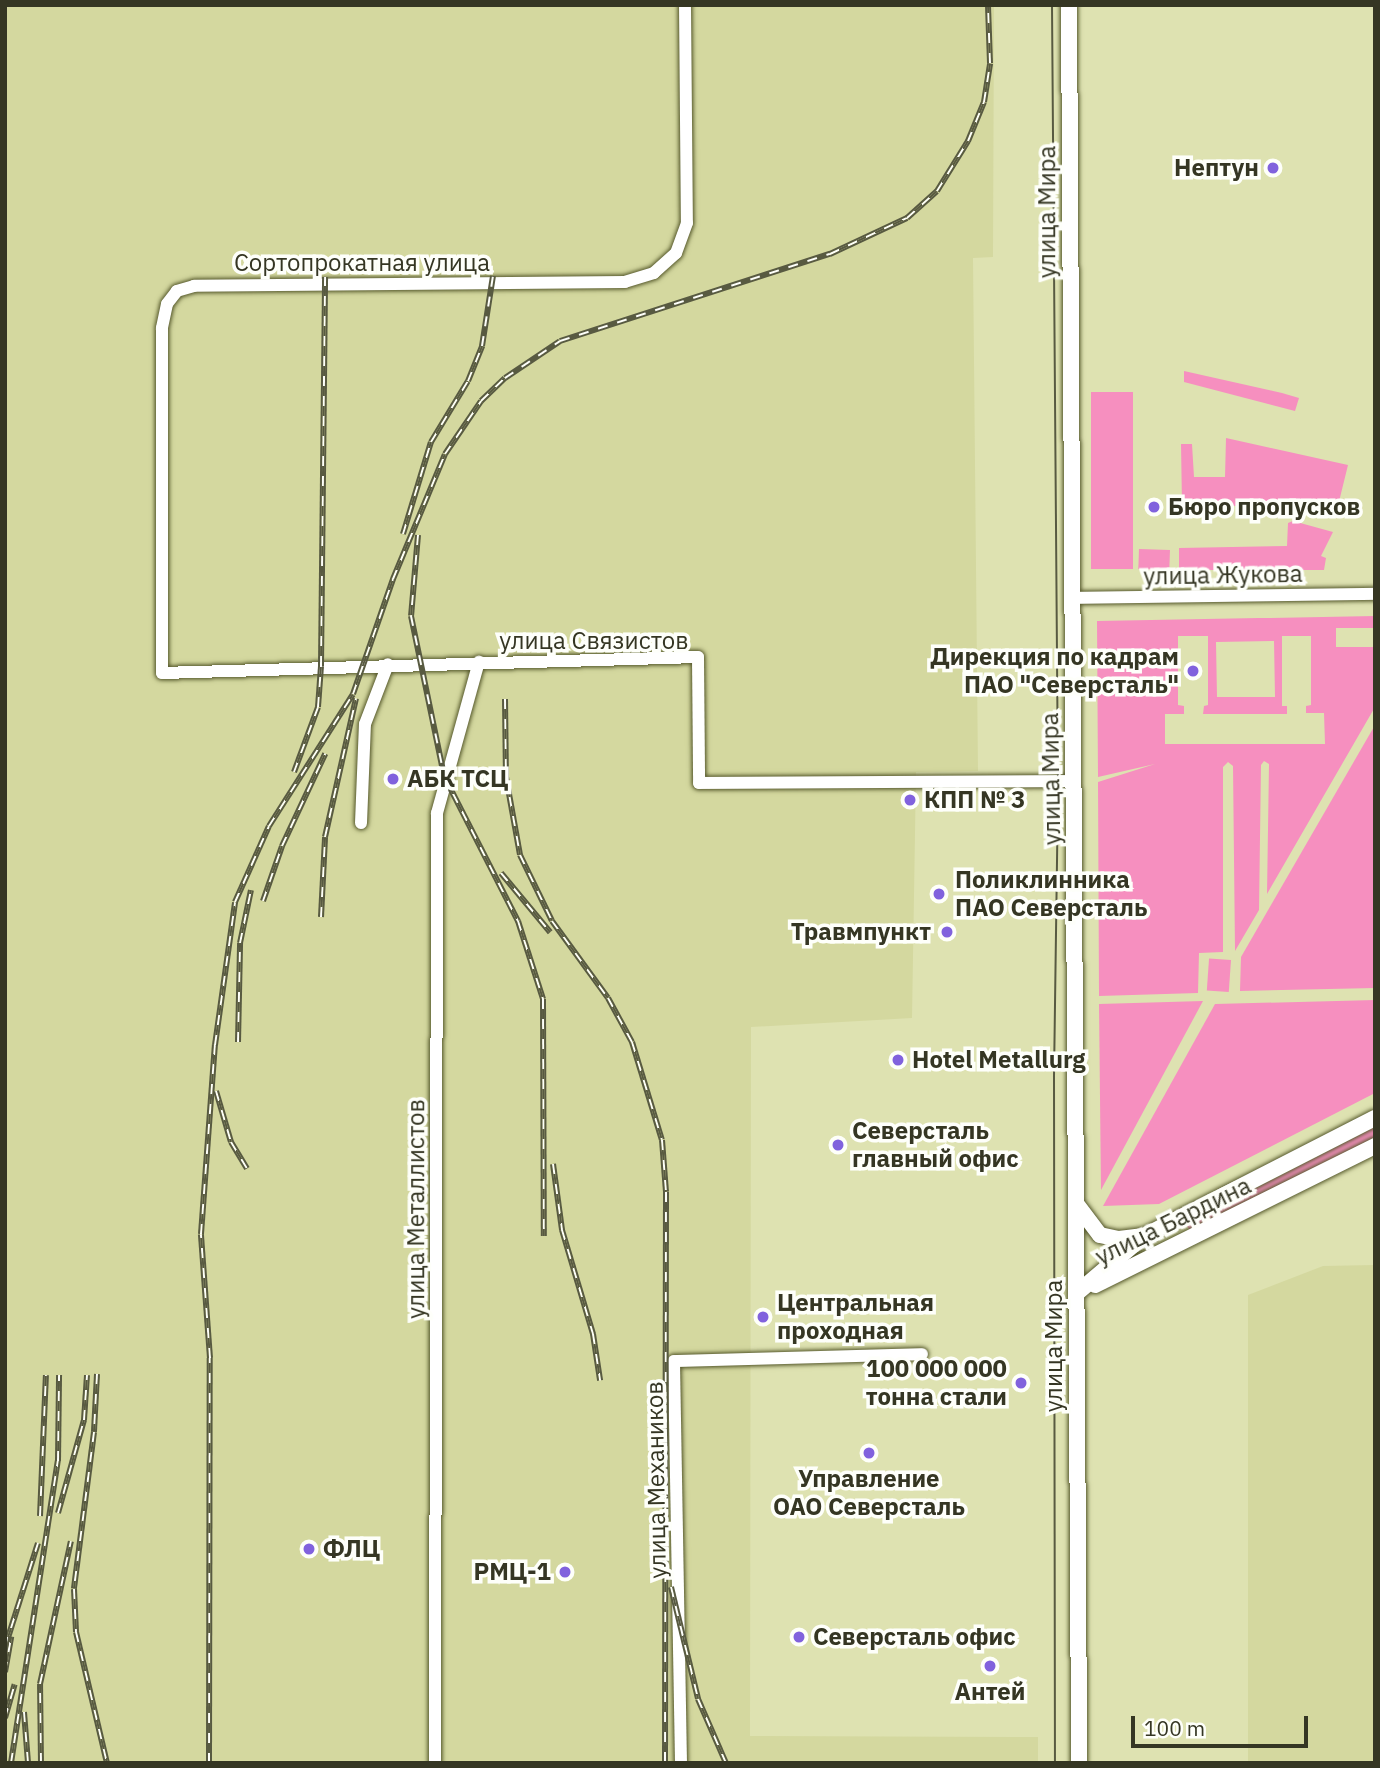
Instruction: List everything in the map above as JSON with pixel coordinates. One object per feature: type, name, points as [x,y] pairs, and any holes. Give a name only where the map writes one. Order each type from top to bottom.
[{"type":"main road","name":"улица Мира","points":[[1069,5],[1079,1763]]},
{"type":"main road","name":"улица Бардина","points":[[1077,1293],[1144,1236],[1375,1118]]},
{"type":"main road","name":"улица Бардина","points":[[1077,1293],[1375,1146]]},
{"type":"main road","points":[[1288,1162],[1299,1184]]},
{"type":"main road","points":[[1077,1204],[1100,1235],[1119,1239],[1144,1236]]},
{"type":"street","name":"Сортопрокатная улица","points":[[162,673],[162,328],[167,304],[177,291],[194,285],[625,282],[654,273],[676,253],[687,223],[685,5]]},
{"type":"street","name":"улица Жукова","points":[[1071,598],[1375,594]]},
{"type":"street","name":"улица Связистов","points":[[162,673],[388,664],[698,657],[699,783],[1074,781]]},
{"type":"street","name":"улица Металлистов","points":[[435,1763],[437,813],[479,662]]},
{"type":"street","points":[[361,823],[365,724],[388,664]]},
{"type":"street","name":"улица Механиков","points":[[681,1763],[674,1361],[922,1354]]},
{"type":"shaded area","points":[[5,5],[994,5],[993,257],[973,258],[978,771],[916,772],[912,1018],[751,1027],[750,1736],[1038,1737],[1038,1763],[5,1763]]},
{"type":"shaded area","points":[[1184,371],[1299,398],[1295,411],[1184,382]]},
{"type":"shaded area","points":[[1091,392],[1133,392],[1133,569],[1091,569]]},
{"type":"shaded area","points":[[1226,438],[1348,465],[1335,518],[1293,507],[1182,505],[1181,444],[1192,444],[1194,477],[1225,477]]},
{"type":"shaded area","points":[[1293,521],[1333,532],[1321,556],[1326,558],[1324,570],[1179,570],[1179,548],[1287,546],[1288,523]]},
{"type":"shaded area","points":[[1139,549],[1170,550],[1169,570],[1138,569]]},
{"type":"shaded area","points":[[1375,616],[1375,628],[1336,628],[1336,647],[1375,647],[1375,707],[1267,894],[1269,764],[1264,761],[1261,765],[1259,910],[1235,951],[1233,766],[1228,762],[1223,767],[1223,952],[1199,953],[1198,993],[1099,996],[1098,782],[1155,764],[1098,777],[1097,621]],"holes":[[[1178,636],[1208,636],[1208,705],[1204,706],[1203,714],[1287,714],[1287,706],[1282,706],[1282,636],[1311,636],[1311,705],[1306,706],[1306,713],[1324,713],[1325,744],[1165,744],[1165,714],[1184,714],[1184,706],[1178,705]],[[1274,641],[1275,697],[1217,697],[1216,642]]]},
{"type":"shaded area","points":[[1375,725],[1375,988],[1240,991],[1241,957]]},
{"type":"shaded area","points":[[1209,958],[1231,960],[1229,992],[1207,990]]},
{"type":"shaded area","points":[[1375,1000],[1375,1093],[1159,1204],[1103,1206],[1215,1004]]},
{"type":"shaded area","points":[[1203,1001],[1101,1190],[1099,1004]]},
{"type":"shaded area","points":[[1375,1127],[1375,1137],[1191,1233],[1186,1224]]},
{"type":"shaded area","points":[[1375,1265],[1375,1763],[1248,1763],[1248,1295],[1323,1266]]},
{"type":"tram line","points":[[1052,5],[1058,790],[1054,1077],[1055,1763]]},
{"type":"railway","points":[[209,1763],[210,1358],[201,1234],[215,1045],[235,902],[269,826],[353,694],[393,579],[445,454],[481,401],[505,378],[560,341],[830,254],[907,218],[937,191],[968,141],[984,102],[990,63],[988,5]]},
{"type":"railway","points":[[403,534],[431,442],[468,381],[482,346],[493,276]]},
{"type":"railway","points":[[294,772],[318,707],[321,666],[325,277]]},
{"type":"railway","points":[[418,535],[411,616],[444,776],[518,921],[543,999],[544,1236]]},
{"type":"railway","points":[[321,917],[325,837],[356,698]]},
{"type":"railway","points":[[505,699],[506,777],[520,855],[552,921],[608,998],[632,1042],[662,1140],[666,1192],[665,1763]]},
{"type":"railway","points":[[263,901],[282,846],[325,754]]},
{"type":"railway","points":[[501,873],[550,932]]},
{"type":"railway","points":[[238,1042],[240,943],[251,890]]},
{"type":"railway","points":[[216,1091],[231,1142],[247,1169]]},
{"type":"railway","points":[[553,1164],[562,1230],[593,1334],[600,1380]]},
{"type":"railway","points":[[97,1374],[94,1432],[74,1589],[76,1632],[107,1763]]},
{"type":"railway","points":[[40,1516],[46,1375]]},
{"type":"railway","points":[[11,1763],[58,1461],[59,1375]]},
{"type":"railway","points":[[58,1513],[84,1420],[87,1375]]},
{"type":"railway","points":[[41,1763],[40,1684],[71,1541]]},
{"type":"railway","points":[[5,1647],[38,1543]]},
{"type":"railway","points":[[671,1587],[698,1699],[726,1763]]},
{"type":"railway","points":[[5,1672],[11,1637]]},
{"type":"railway","points":[[5,1718],[15,1684]]},
{"type":"railway","points":[[24,1712],[28,1763]]},
{"type":"place","name":"Нептун","points":[[1273,168]]},
{"type":"place","name":"Бюро пропусков","points":[[1154,507]]},
{"type":"place","name":"Дирекция по кадрам ПАО \"Северсталь\"","points":[[1193,671]]},
{"type":"place","name":"АБК ТСЦ","points":[[393,779]]},
{"type":"place","name":"КПП № 3","points":[[910,800]]},
{"type":"place","name":"Поликлинника ПАО Северсталь","points":[[939,894]]},
{"type":"place","name":"Травмпункт","points":[[947,932]]},
{"type":"place","name":"Hotel Metallurg","points":[[898,1060]]},
{"type":"place","name":"Северсталь главный офис","points":[[838,1145]]},
{"type":"place","name":"Центральная проходная","points":[[763,1317]]},
{"type":"place","name":"100 000 000 тонна стали","points":[[1021,1383]]},
{"type":"place","name":"Управление OAO Северсталь","points":[[869,1453]]},
{"type":"place","name":"ФЛЦ","points":[[309,1549]]},
{"type":"place","name":"РМЦ-1","points":[[565,1572]]},
{"type":"place","name":"Северсталь офис","points":[[799,1637]]},
{"type":"place","name":"Антей","points":[[990,1666]]}]
